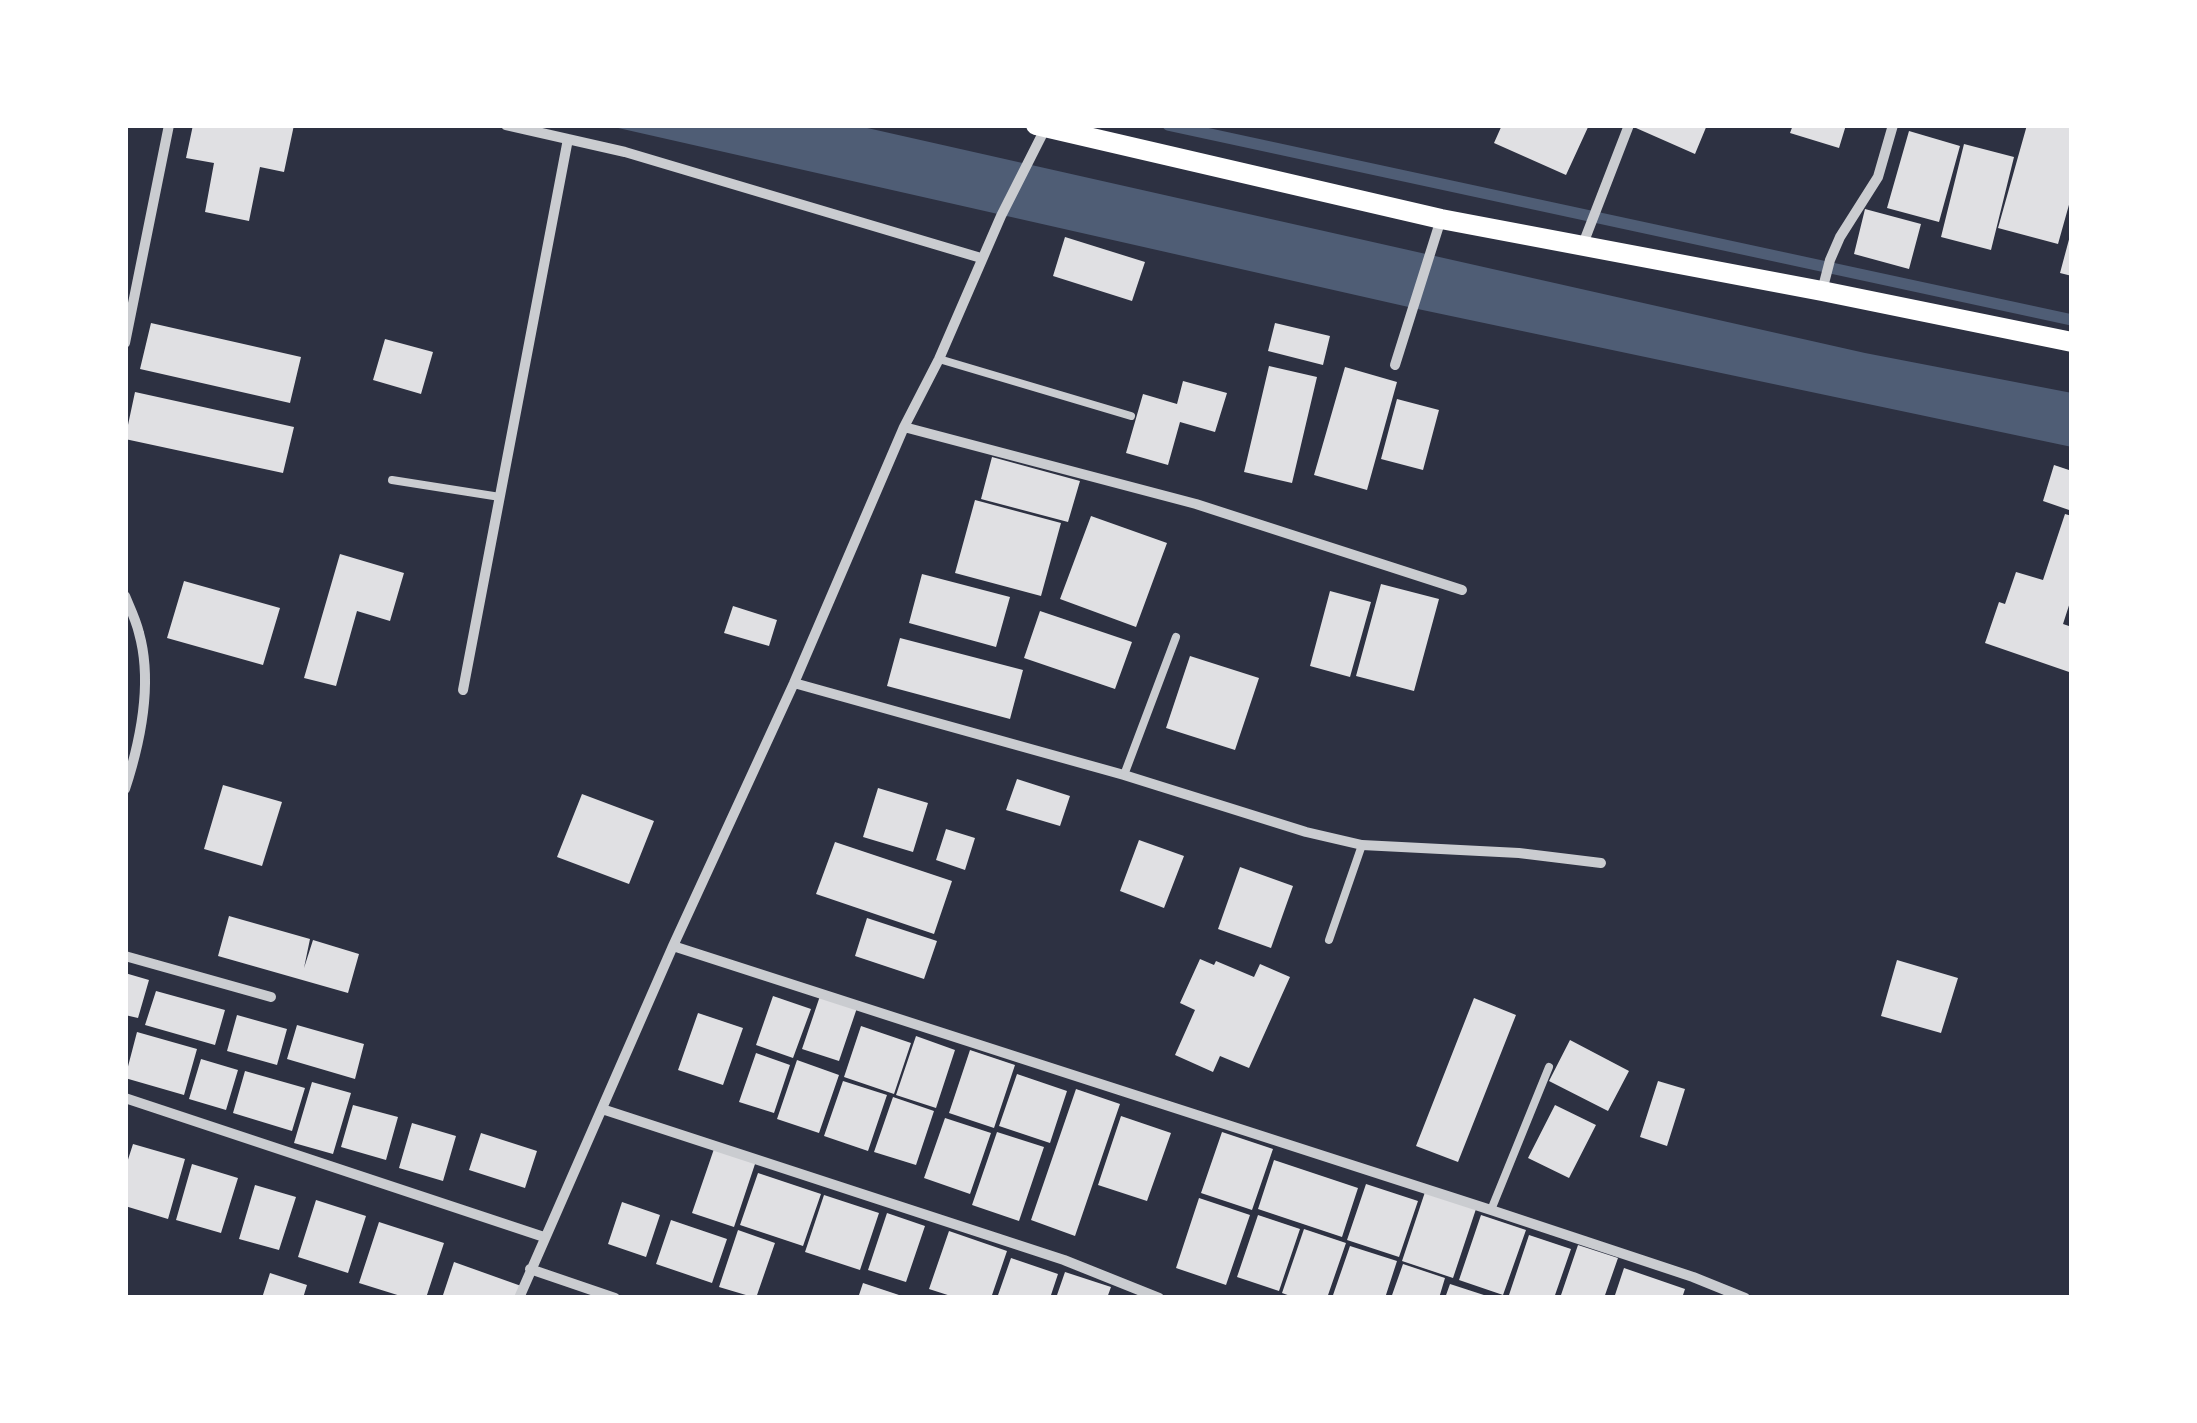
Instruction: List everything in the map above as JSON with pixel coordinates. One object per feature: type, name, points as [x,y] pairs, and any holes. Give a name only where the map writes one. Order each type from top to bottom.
[{"type":"main road","points":[[1043,126],[1442,219],[2072,342]]},
{"type":"street","points":[[125,343],[169,125]]},
{"type":"street","points":[[506,125],[625,152],[982,258]]},
{"type":"street","points":[[1583,244],[1629,125]]},
{"type":"street","points":[[1822,291],[1840,237],[1878,177],[1893,125]]},
{"type":"street","points":[[519,1298],[904,427],[1043,126]]},
{"type":"street","points":[[464,690],[568,138]]},
{"type":"street","points":[[1394,365],[1442,219]]},
{"type":"street","points":[[904,427],[1196,504],[1462,590]]},
{"type":"street","points":[[125,596],[140,633],[146,687],[134,761],[125,788]]},
{"type":"street","points":[[794,683],[1362,846],[1519,853],[1602,863]]},
{"type":"street","points":[[674,946],[1491,1210],[1746,1298]]},
{"type":"street","points":[[125,956],[271,998]]},
{"type":"street","points":[[125,1098],[544,1237]]},
{"type":"street","points":[[602,1109],[1064,1260],[1158,1298]]},
{"type":"street","points":[[530,1270],[615,1298]]},
{"type":"lane","points":[[939,358],[1131,416]]},
{"type":"lane","points":[[392,480],[500,497]]},
{"type":"lane","points":[[1124,775],[1176,637]]},
{"type":"lane","points":[[1329,940],[1362,846]]},
{"type":"lane","points":[[1491,1210],[1548,1067]]},
{"type":"water","points":[[605,125],[854,125],[1865,353],[2072,393],[2072,447],[1413,308]]},
{"type":"building","points":[[193,125],[294,125],[284,172],[260,167],[249,221],[205,212],[214,163],[186,158]]},
{"type":"building","points":[[1502,125],[1589,125],[1566,175],[1494,143]]},
{"type":"building","points":[[1707,125],[1695,154],[1636,128]]},
{"type":"building","points":[[1793,125],[1846,125],[1839,148],[1790,133]]},
{"type":"building","points":[[2027,125],[2072,125],[2072,194],[2058,244],[1998,228]]},
{"type":"building","points":[[1909,131],[1960,146],[1939,222],[1887,208]]},
{"type":"building","points":[[1964,144],[2014,157],[1991,250],[1941,237]]},
{"type":"building","points":[[1865,209],[1921,224],[1909,269],[1854,254]]},
{"type":"building","points":[[2072,232],[2072,276],[2060,273]]},
{"type":"building","points":[[1065,237],[1145,262],[1132,301],[1053,276]]},
{"type":"building","points":[[151,323],[301,357],[290,403],[140,369]]},
{"type":"building","points":[[1275,323],[1330,336],[1323,365],[1268,351]]},
{"type":"building","points":[[385,339],[433,352],[421,394],[373,380]]},
{"type":"building","points":[[1269,366],[1317,377],[1292,483],[1244,472]]},
{"type":"building","points":[[1345,367],[1397,382],[1367,490],[1314,475]]},
{"type":"building","points":[[1183,381],[1227,393],[1215,432],[1180,422],[1168,465],[1126,453],[1143,394],[1177,404]]},
{"type":"building","points":[[135,392],[294,427],[283,473],[125,439]]},
{"type":"building","points":[[1397,399],[1439,410],[1423,470],[1381,459]]},
{"type":"building","points":[[992,457],[1080,481],[1068,522],[981,499]]},
{"type":"building","points":[[2054,465],[2072,471],[2072,511],[2043,501]]},
{"type":"building","points":[[975,500],[1061,523],[1041,596],[955,573]]},
{"type":"building","points":[[2065,514],[2072,516],[2072,596],[2063,624],[2072,627],[2072,673],[1985,643],[1999,602],[2005,604],[2016,572],[2043,580]]},
{"type":"building","points":[[1091,516],[1167,543],[1136,627],[1060,599]]},
{"type":"building","points":[[340,554],[404,573],[390,621],[357,611],[336,686],[304,678]]},
{"type":"building","points":[[922,574],[1010,597],[996,647],[909,623]]},
{"type":"building","points":[[184,581],[280,608],[263,665],[167,638]]},
{"type":"building","points":[[1381,584],[1439,599],[1414,691],[1356,676]]},
{"type":"building","points":[[1330,591],[1371,602],[1350,677],[1310,666]]},
{"type":"building","points":[[733,606],[777,620],[769,646],[724,633]]},
{"type":"building","points":[[1040,611],[1132,642],[1115,689],[1024,658]]},
{"type":"building","points":[[900,638],[1023,670],[1010,719],[887,686]]},
{"type":"building","points":[[1190,656],[1259,678],[1235,750],[1166,728]]},
{"type":"building","points":[[1017,779],[1070,796],[1060,826],[1006,810]]},
{"type":"building","points":[[223,785],[282,802],[262,866],[204,849]]},
{"type":"building","points":[[878,788],[928,803],[913,852],[863,837]]},
{"type":"building","points":[[582,794],[654,821],[629,884],[557,857]]},
{"type":"building","points":[[946,829],[975,838],[965,870],[936,860]]},
{"type":"building","points":[[1139,840],[1184,856],[1164,908],[1120,891]]},
{"type":"building","points":[[835,842],[952,881],[934,934],[816,894]]},
{"type":"building","points":[[1240,867],[1293,886],[1271,948],[1218,929]]},
{"type":"building","points":[[229,916],[310,939],[304,968],[313,940],[359,954],[348,993],[218,956]]},
{"type":"building","points":[[867,918],[937,941],[924,979],[855,956]]},
{"type":"building","points":[[1200,959],[1214,965],[1216,961],[1254,977],[1260,964],[1290,977],[1249,1068],[1220,1056],[1213,1072],[1175,1055],[1195,1010],[1180,1003]]},
{"type":"building","points":[[1897,960],[1958,978],[1941,1033],[1881,1016]]},
{"type":"building","points":[[125,973],[149,980],[138,1018],[125,1015]]},
{"type":"building","points":[[156,991],[225,1010],[215,1045],[145,1025]]},
{"type":"building","points":[[821,993],[858,1005],[839,1061],[802,1049]]},
{"type":"building","points":[[773,996],[811,1009],[793,1058],[756,1045]]},
{"type":"building","points":[[1474,998],[1516,1015],[1458,1162],[1416,1146]]},
{"type":"building","points":[[698,1013],[743,1028],[723,1085],[678,1070]]},
{"type":"building","points":[[237,1015],[287,1029],[277,1065],[227,1051]]},
{"type":"building","points":[[297,1025],[364,1044],[355,1079],[287,1059]]},
{"type":"building","points":[[861,1026],[911,1043],[894,1094],[844,1077]]},
{"type":"building","points":[[137,1032],[197,1049],[184,1095],[125,1078]]},
{"type":"building","points":[[916,1036],[955,1050],[936,1108],[896,1095]]},
{"type":"building","points":[[1570,1040],[1629,1071],[1608,1111],[1549,1081]]},
{"type":"building","points":[[970,1050],[1015,1065],[994,1128],[949,1113]]},
{"type":"building","points":[[756,1053],[790,1065],[774,1113],[739,1102]]},
{"type":"building","points":[[201,1059],[238,1070],[226,1110],[189,1099]]},
{"type":"building","points":[[797,1060],[839,1075],[819,1133],[777,1119]]},
{"type":"building","points":[[245,1071],[305,1088],[292,1131],[233,1113]]},
{"type":"building","points":[[1017,1074],[1067,1091],[1050,1143],[999,1126]]},
{"type":"building","points":[[843,1081],[887,1095],[868,1151],[824,1136]]},
{"type":"building","points":[[1658,1081],[1685,1089],[1667,1146],[1640,1137]]},
{"type":"building","points":[[312,1082],[351,1093],[333,1154],[294,1143]]},
{"type":"building","points":[[1076,1089],[1120,1104],[1075,1236],[1031,1220]]},
{"type":"building","points":[[893,1097],[934,1111],[916,1165],[874,1152]]},
{"type":"building","points":[[353,1105],[398,1117],[386,1160],[341,1147]]},
{"type":"building","points":[[1555,1105],[1596,1125],[1569,1178],[1528,1158]]},
{"type":"building","points":[[1121,1116],[1171,1133],[1147,1201],[1098,1185]]},
{"type":"building","points":[[945,1118],[991,1133],[970,1194],[924,1178]]},
{"type":"building","points":[[412,1123],[456,1136],[443,1181],[399,1168]]},
{"type":"building","points":[[997,1132],[1044,1147],[1019,1221],[972,1205]]},
{"type":"building","points":[[1222,1132],[1273,1149],[1252,1210],[1201,1193]]},
{"type":"building","points":[[481,1133],[537,1151],[525,1188],[469,1170]]},
{"type":"building","points":[[133,1144],[185,1159],[168,1219],[125,1206],[125,1169]]},
{"type":"building","points":[[715,1146],[756,1161],[734,1227],[692,1213]]},
{"type":"building","points":[[1274,1160],[1358,1188],[1342,1237],[1258,1209]]},
{"type":"building","points":[[192,1164],[238,1178],[221,1233],[176,1220]]},
{"type":"building","points":[[758,1173],[821,1194],[803,1246],[740,1225]]},
{"type":"building","points":[[1366,1184],[1418,1201],[1399,1257],[1347,1240]]},
{"type":"building","points":[[255,1185],[296,1197],[279,1250],[239,1239]]},
{"type":"building","points":[[1425,1192],[1476,1209],[1453,1278],[1402,1261]]},
{"type":"building","points":[[824,1195],[879,1213],[860,1270],[805,1252]]},
{"type":"building","points":[[1199,1198],[1250,1215],[1226,1285],[1176,1268]]},
{"type":"building","points":[[316,1200],[366,1216],[348,1273],[298,1257]]},
{"type":"building","points":[[622,1202],[660,1215],[646,1257],[608,1244]]},
{"type":"building","points":[[887,1213],[925,1226],[906,1282],[868,1270]]},
{"type":"building","points":[[1258,1215],[1300,1229],[1279,1291],[1237,1277]]},
{"type":"building","points":[[1481,1215],[1526,1230],[1503,1295],[1459,1280]]},
{"type":"building","points":[[671,1220],[727,1239],[712,1283],[656,1264]]},
{"type":"building","points":[[379,1222],[444,1243],[426,1298],[407,1298],[359,1283]]},
{"type":"building","points":[[1304,1229],[1346,1243],[1327,1298],[1296,1298],[1282,1293]]},
{"type":"building","points":[[738,1230],[775,1243],[756,1298],[719,1287]]},
{"type":"building","points":[[949,1231],[1007,1251],[991,1298],[957,1298],[929,1289]]},
{"type":"building","points":[[1529,1235],[1571,1249],[1554,1298],[1508,1298]]},
{"type":"building","points":[[1578,1245],[1618,1258],[1604,1298],[1560,1298]]},
{"type":"building","points":[[1350,1246],[1397,1261],[1385,1298],[1332,1298]]},
{"type":"building","points":[[1011,1258],[1058,1274],[1050,1298],[997,1298]]},
{"type":"building","points":[[454,1262],[524,1287],[520,1298],[442,1298]]},
{"type":"building","points":[[1403,1264],[1445,1278],[1439,1298],[1391,1298]]},
{"type":"building","points":[[1624,1268],[1685,1289],[1682,1298],[1614,1298]]},
{"type":"building","points":[[1065,1272],[1111,1287],[1107,1298],[1056,1298]]},
{"type":"building","points":[[270,1273],[307,1285],[303,1298],[262,1298]]},
{"type":"building","points":[[863,1283],[905,1297],[905,1298],[858,1298]]},
{"type":"building","points":[[1450,1284],[1490,1297],[1490,1298],[1445,1298]]},
{"type":"waterway","points":[[1168,125],[2072,320]]}]
